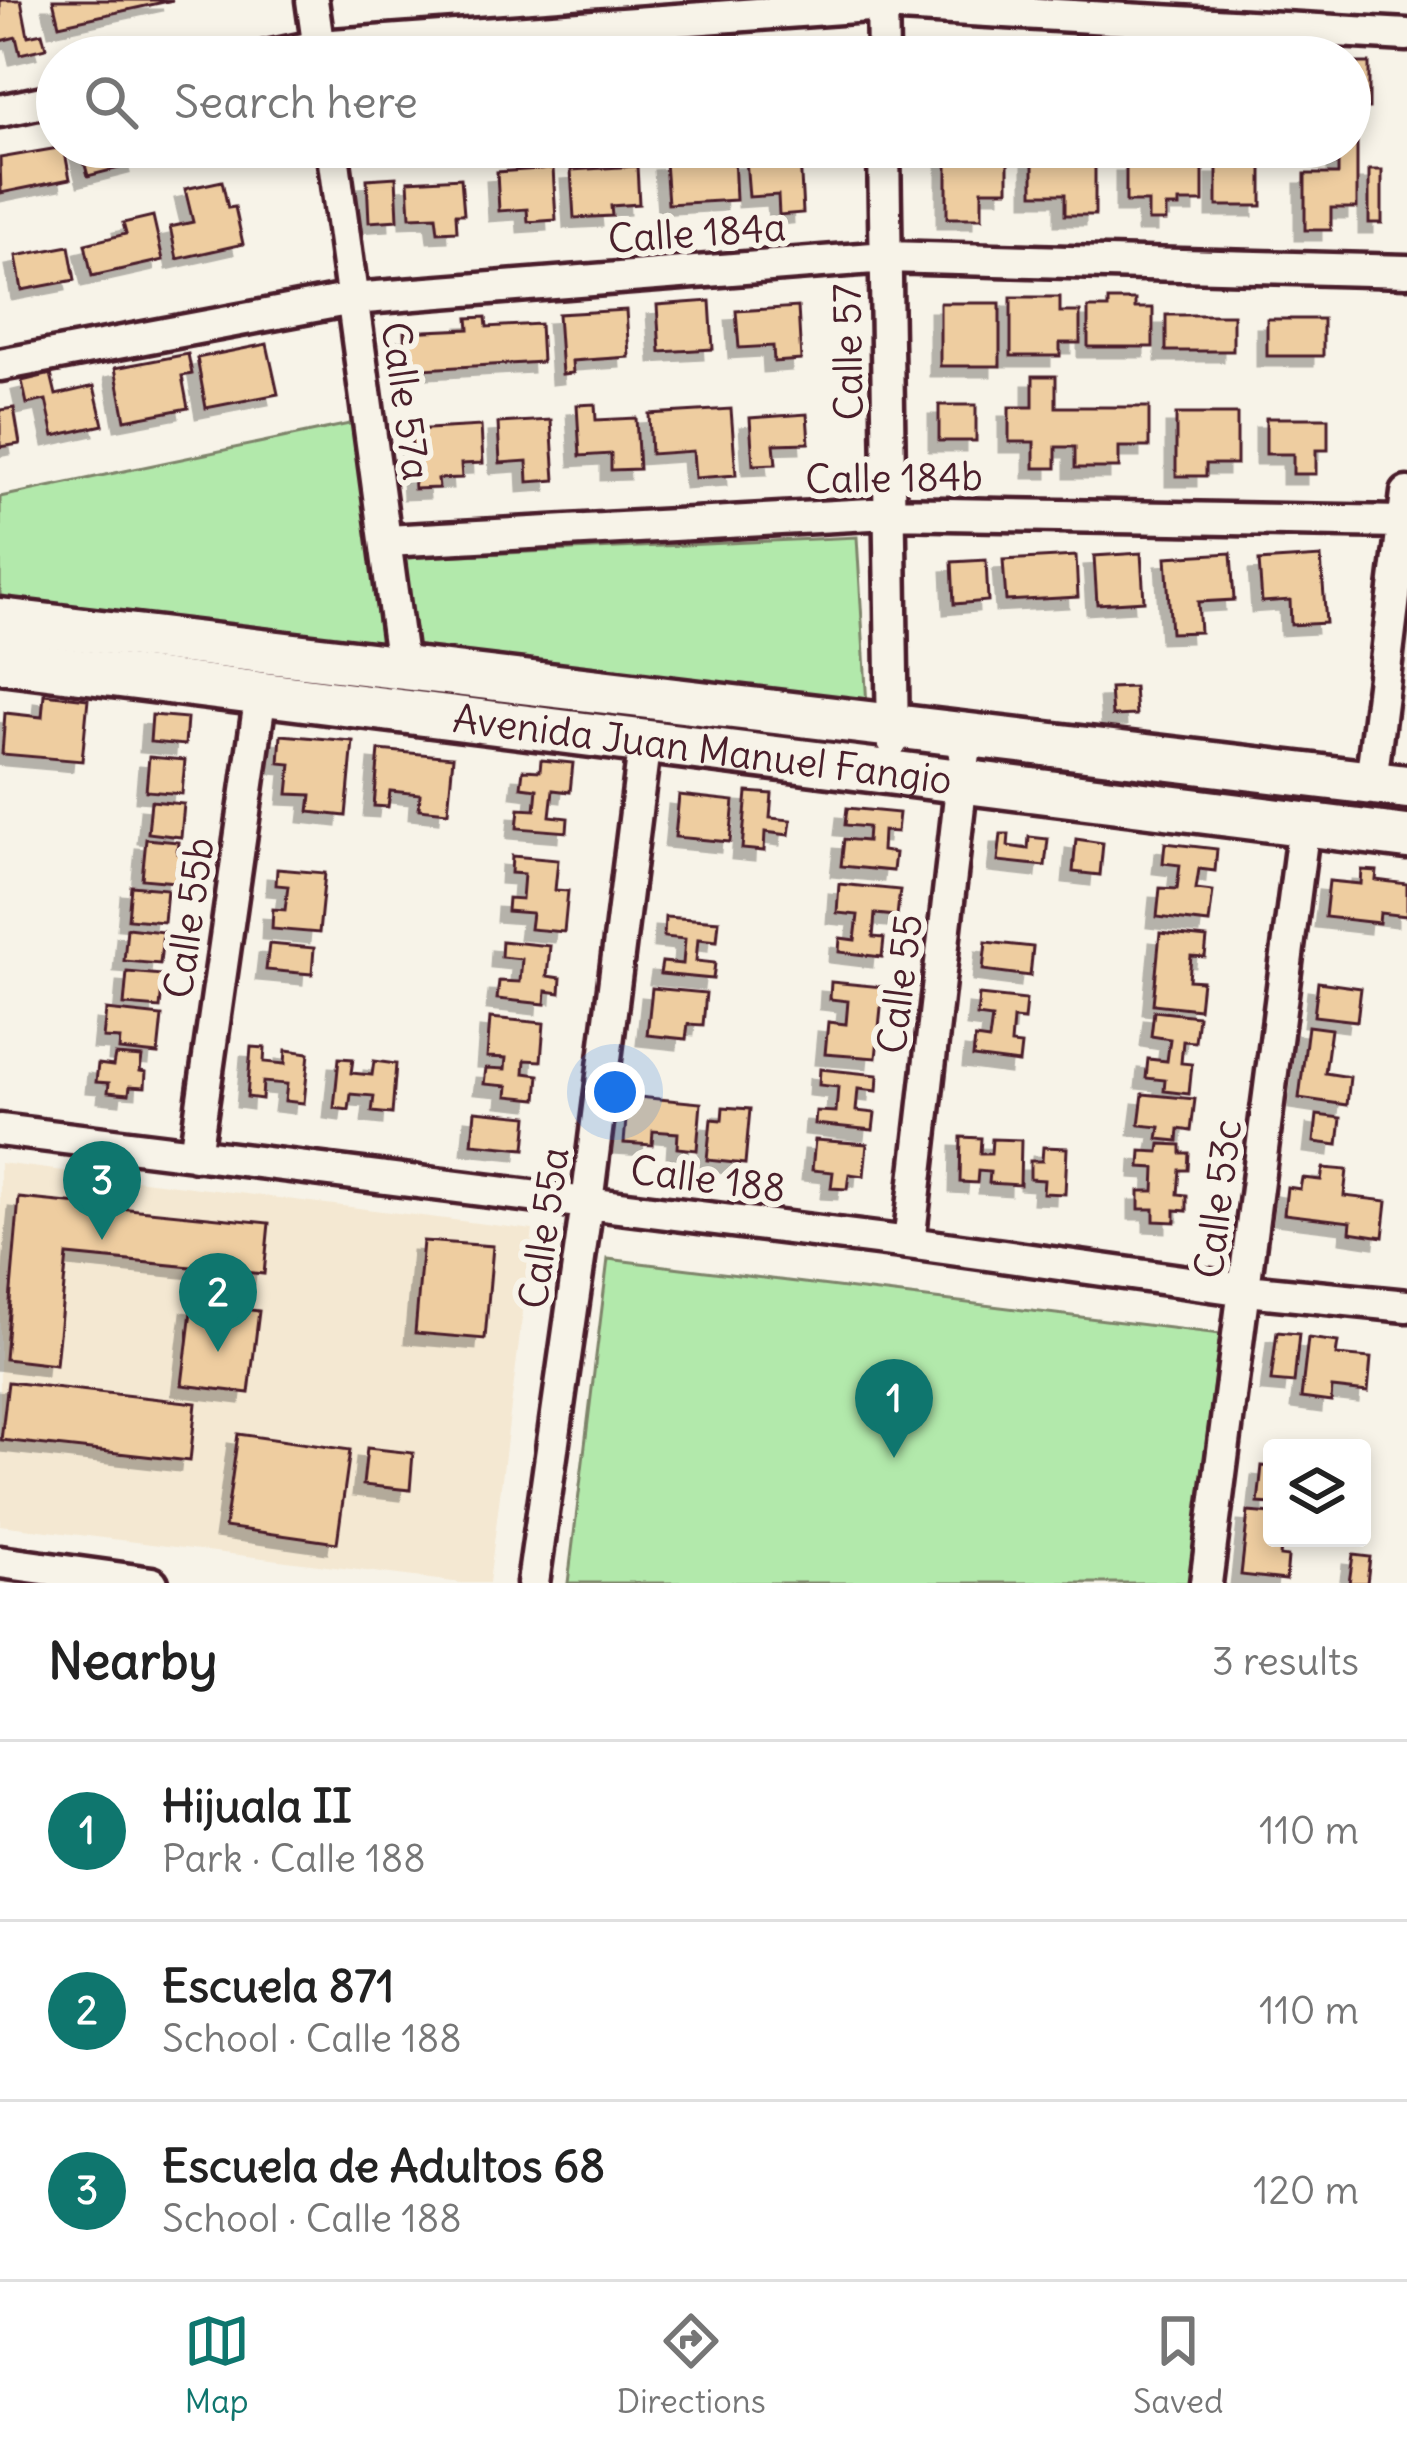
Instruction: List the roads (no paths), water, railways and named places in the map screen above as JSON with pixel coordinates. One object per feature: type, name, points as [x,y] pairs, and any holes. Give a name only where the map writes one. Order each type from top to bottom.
[{"type":"main road","name":"Avenida Juan Manuel Fangio","points":[[0,620],[1389,785]]},
{"type":"main road","name":"Avenida Juan Manuel Fangio","points":[[0,661],[1407,837]]},
{"type":"street","points":[[312,0],[318,36]]},
{"type":"street","points":[[504,36],[882,3],[1407,34]]},
{"type":"street","points":[[882,3],[883,36]]},
{"type":"street","points":[[0,110],[36,103]]},
{"type":"street","name":"Calle 57a","points":[[335,168],[402,666]]},
{"type":"street","name":"Calle 57","points":[[884,168],[894,772]]},
{"type":"street","name":"Calle 184a","points":[[0,365],[352,299],[886,257],[1407,271]]},
{"type":"street","points":[[1389,785],[1405,508]]},
{"type":"street","name":"Calle 184b","points":[[387,541],[889,513],[1405,508]]},
{"type":"street","name":"Calle 55b","points":[[195,1155],[261,693]]},
{"type":"street","name":"Calle 55","points":[[909,1243],[967,735]]},
{"type":"street","name":"Calle 55a","points":[[533,1583],[645,740]]},
{"type":"street","name":"Calle 53c","points":[[1206,1583],[1304,824]]},
{"type":"street","name":"Calle 188","points":[[0,1130],[909,1243],[1246,1290],[1407,1306]]},
{"type":"street","points":[[0,1562],[139,1582]]},
{"type":"place","name":"Escuela de Adultos 68","points":[[102,1240]]},
{"type":"place","name":"Escuela 871","points":[[218,1352]]},
{"type":"place","name":"Hijuala II","points":[[894,1458]]}]
